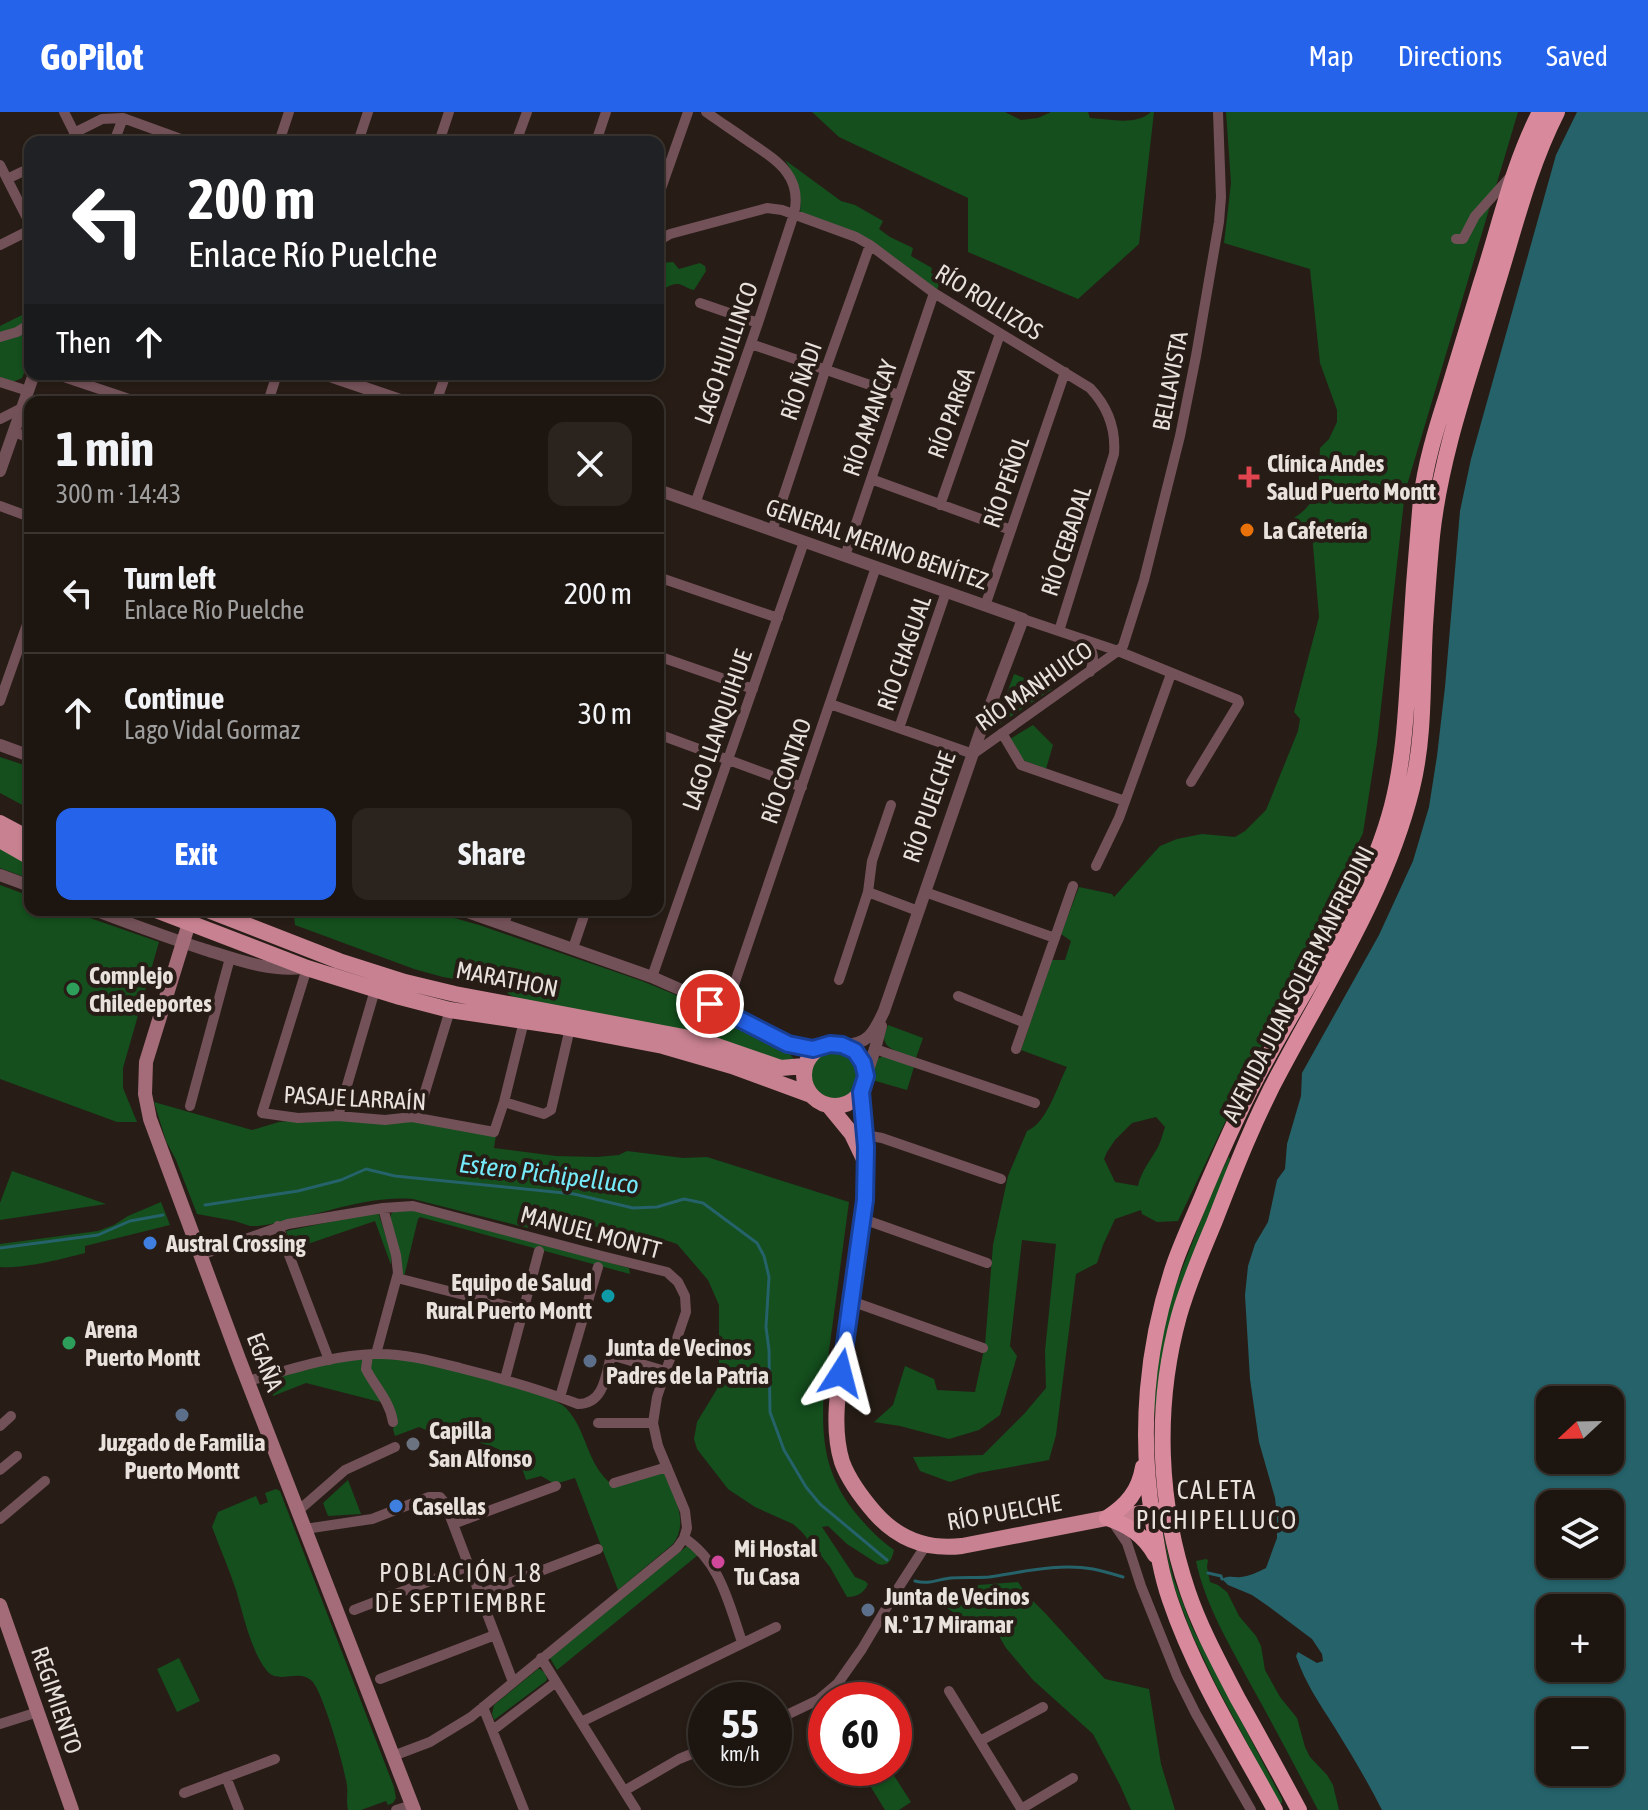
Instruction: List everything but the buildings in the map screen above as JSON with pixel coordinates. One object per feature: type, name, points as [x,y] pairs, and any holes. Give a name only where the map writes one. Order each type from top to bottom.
[{"type":"highway","name":"AVENIDA JUAN SOLER MANFREDINI","points":[[1299,1810],[1223,1669],[1186,1584],[1160,1511],[1145,1454],[1148,1387],[1155,1338],[1182,1243],[1241,1108],[1358,894],[1392,807],[1404,739],[1423,488],[1438,423],[1513,174],[1540,112]]},
{"type":"highway","name":"AVENIDA JUAN SOLER MANFREDINI","points":[[1275,1810],[1193,1657],[1160,1566],[1164,1403],[1171,1349],[1188,1287],[1257,1116],[1374,896],[1392,854],[1412,789],[1419,748],[1432,537],[1446,455],[1524,195],[1557,112]]},
{"type":"highway","points":[[1107,1518],[1132,1497],[1141,1476],[1145,1454]]},
{"type":"highway","points":[[1107,1518],[1123,1523],[1141,1535],[1160,1566]]},
{"type":"main road","points":[[0,823],[24,836]]},
{"type":"main road","points":[[0,840],[24,854]]},
{"type":"main road","name":"MARATHON","points":[[224,916],[347,964],[422,987],[700,1040],[781,1068],[805,1064]]},
{"type":"main road","name":"EGAÑA","points":[[186,917],[183,943],[146,1062],[145,1094],[154,1132],[413,1807]]},
{"type":"main road","name":"MARATHON","points":[[186,917],[307,968],[375,990],[450,1010],[570,1028],[681,1051],[811,1095]]},
{"type":"main road","points":[[830,1044],[842,1045],[860,1056],[863,1084],[850,1103],[829,1106],[811,1095],[804,1081],[805,1064],[818,1049],[830,1044]]},
{"type":"main road","name":"RÍO PUELCHE","points":[[863,1084],[867,1171],[837,1402],[841,1457],[855,1488],[880,1519],[898,1533],[941,1548],[1160,1511]]},
{"type":"main road","name":"RÍO PUELCHE","points":[[829,1106],[857,1142],[867,1171]]},
{"type":"main road","name":"REGIMIENTO","points":[[0,1605],[72,1810]]},
{"type":"street","points":[[64,112],[75,136]]},
{"type":"street","points":[[281,136],[289,112]]},
{"type":"street","points":[[360,136],[368,112]]},
{"type":"street","points":[[441,136],[449,112]]},
{"type":"street","points":[[518,136],[527,112]]},
{"type":"street","points":[[598,136],[606,112]]},
{"type":"street","points":[[664,180],[688,112]]},
{"type":"street","points":[[706,112],[783,168],[796,193],[794,214]]},
{"type":"street","name":"BELLAVISTA","points":[[1118,651],[1124,642],[1144,580],[1191,383],[1219,222],[1218,112]]},
{"type":"street","points":[[79,136],[102,119],[123,118],[172,136]]},
{"type":"street","points":[[116,136],[123,118]]},
{"type":"street","points":[[0,167],[24,212]]},
{"type":"street","points":[[7,179],[24,171]]},
{"type":"street","points":[[1456,239],[1466,236],[1475,216],[1513,174]]},
{"type":"street","name":"RÍO ROLLIZOS","points":[[664,236],[767,208],[847,233],[870,245],[934,293],[1090,388],[1102,403],[1114,436],[1112,463]]},
{"type":"street","points":[[1475,216],[1487,212],[1493,214],[1499,228]]},
{"type":"street","name":"LAGO HUILLINCO","points":[[695,504],[794,214]]},
{"type":"street","points":[[0,245],[24,233]]},
{"type":"street","name":"RÍO ÑADI","points":[[772,531],[870,245]]},
{"type":"street","name":"RÍO AMANCAY","points":[[845,556],[934,293]]},
{"type":"street","points":[[700,303],[758,323]]},
{"type":"street","points":[[0,337],[24,328]]},
{"type":"street","name":"RÍO PARGA","points":[[940,505],[1000,334]]},
{"type":"street","points":[[751,344],[899,395]]},
{"type":"street","name":"RÍO PEÑOL","points":[[985,606],[1065,372]]},
{"type":"street","points":[[26,396],[32,380]]},
{"type":"street","points":[[73,380],[120,396]]},
{"type":"street","points":[[342,380],[388,396]]},
{"type":"street","points":[[0,382],[28,391]]},
{"type":"street","points":[[0,471],[24,402]]},
{"type":"street","points":[[0,419],[22,408]]},
{"type":"street","points":[[14,432],[24,436]]},
{"type":"street","name":"RÍO CEBADAL","points":[[1059,631],[1112,463]]},
{"type":"street","points":[[871,479],[1011,530]]},
{"type":"street","name":"GENERAL MERINO BENÍTEZ","points":[[664,492],[1118,651],[1238,700],[1191,782]]},
{"type":"street","points":[[0,506],[24,515]]},
{"type":"street","name":"LAGO LLANQUIHUE","points":[[652,977],[804,542]]},
{"type":"street","name":"RÍO CONTAO","points":[[733,988],[876,567]]},
{"type":"street","points":[[664,579],[778,618]]},
{"type":"street","name":"RÍO CHAGUAL","points":[[899,728],[946,592]]},
{"type":"street","name":"RÍO PUELCHE","points":[[863,1084],[918,911],[1023,619]]},
{"type":"street","points":[[0,701],[24,633]]},
{"type":"street","points":[[1082,639],[1094,654],[1090,672]]},
{"type":"street","name":"RÍO MANHUICO","points":[[973,754],[1118,651]]},
{"type":"street","points":[[664,658],[753,689]]},
{"type":"street","points":[[1096,866],[1125,801],[1171,674]]},
{"type":"street","points":[[830,704],[973,754]]},
{"type":"street","points":[[1002,733],[1021,765],[1125,801]]},
{"type":"street","points":[[664,736],[802,787]]},
{"type":"street","points":[[0,745],[24,754]]},
{"type":"street","points":[[839,980],[868,892],[872,861],[891,805]]},
{"type":"street","points":[[0,875],[24,884]]},
{"type":"street","points":[[1016,1049],[1073,886]]},
{"type":"street","points":[[868,892],[918,911]]},
{"type":"street","points":[[925,892],[1055,938]]},
{"type":"street","name":"MARATHON","points":[[110,916],[230,958],[265,967],[307,968]]},
{"type":"street","points":[[480,916],[652,977],[788,1044],[818,1049]]},
{"type":"street","points":[[504,924],[507,916]]},
{"type":"street","points":[[573,948],[584,916]]},
{"type":"street","points":[[190,1106],[230,958]]},
{"type":"street","name":"PASAJE LARRAÍN","points":[[307,968],[262,1113],[298,1118],[355,1116],[374,1120],[412,1117],[494,1132],[504,1102]]},
{"type":"street","points":[[338,1116],[375,990]]},
{"type":"street","points":[[958,996],[1025,1023]]},
{"type":"street","points":[[417,1118],[450,1010]]},
{"type":"street","name":"RÍO PUELCHE","points":[[842,1045],[857,1044],[867,1038],[884,1011]]},
{"type":"street","points":[[524,1021],[504,1102],[544,1114],[551,1110],[570,1028]]},
{"type":"street","points":[[788,1044],[805,1064]]},
{"type":"street","points":[[875,1049],[1035,1103]]},
{"type":"street","points":[[865,1135],[877,1136],[1001,1179]]},
{"type":"street","name":"MANUEL MONTT","points":[[201,1255],[278,1226],[383,1208],[422,1207],[667,1272],[682,1289],[686,1312],[665,1371],[653,1423],[658,1446],[685,1511],[687,1528],[684,1538]]},
{"type":"street","points":[[383,1208],[397,1261],[397,1278],[366,1369],[379,1388],[393,1422]]},
{"type":"street","points":[[863,1219],[987,1263]]},
{"type":"street","points":[[278,1226],[329,1360]]},
{"type":"street","points":[[505,1379],[539,1251]]},
{"type":"street","points":[[560,1397],[598,1267]]},
{"type":"street","points":[[397,1278],[523,1310]]},
{"type":"street","points":[[851,1301],[983,1348]]},
{"type":"street","points":[[248,1381],[329,1360],[372,1354],[414,1357],[505,1379],[585,1404],[602,1390],[611,1355],[665,1371]]},
{"type":"street","points":[[0,1426],[11,1416]]},
{"type":"street","points":[[598,1423],[653,1423]]},
{"type":"street","points":[[298,1511],[352,1465],[395,1447]]},
{"type":"street","points":[[0,1470],[17,1456]]},
{"type":"street","points":[[614,1483],[667,1467]]},
{"type":"street","points":[[0,1519],[45,1481]]},
{"type":"street","points":[[453,1524],[556,1486]]},
{"type":"street","points":[[305,1529],[372,1519],[435,1496],[440,1497],[445,1503],[513,1682]]},
{"type":"street","points":[[1107,1518],[1127,1543],[1177,1676],[1251,1810]]},
{"type":"street","points":[[393,1756],[446,1733],[483,1707],[677,1548],[684,1538],[703,1554],[719,1577],[742,1642]]},
{"type":"street","points":[[792,1712],[818,1700],[838,1683],[926,1545]]},
{"type":"street","points":[[480,1594],[598,1549]]},
{"type":"street","points":[[354,1610],[469,1566]]},
{"type":"street","points":[[581,1722],[776,1627]]},
{"type":"street","points":[[380,1679],[495,1635]]},
{"type":"street","points":[[541,1658],[636,1810]]},
{"type":"street","points":[[493,1730],[556,1682]]},
{"type":"street","points":[[949,1691],[1021,1810],[1073,1778]]},
{"type":"street","points":[[483,1707],[524,1810]]},
{"type":"street","points":[[980,1741],[1043,1707]]},
{"type":"street","points":[[0,1724],[38,1712]]},
{"type":"street","points":[[624,1791],[688,1755]]},
{"type":"street","points":[[184,1793],[275,1759]]},
{"type":"street","points":[[226,1777],[239,1810]]},
{"type":"street","points":[[396,1810],[413,1807]]},
{"type":"green space","points":[[812,112],[1005,112],[1021,120],[1038,118],[1051,112],[1088,112],[1090,118],[1122,121],[1138,119],[1154,112],[1139,244],[1078,299],[968,252],[968,198],[839,137]]},
{"type":"green space","points":[[1226,112],[1518,112],[1405,492],[1377,743],[1363,833],[1178,1221],[1157,1222],[1142,1214],[1141,1210],[1115,1219],[1097,1263],[1076,1274],[1056,1435],[1049,1460],[978,1473],[950,1482],[920,1471],[913,1457],[983,1455],[1046,1388],[1045,1351],[1056,1244],[1022,1240],[1010,1346],[1017,1356],[1000,1415],[979,1430],[949,1439],[874,1422],[893,1405],[905,1366],[934,1379],[937,1390],[975,1392],[985,1345],[993,1245],[1008,1176],[1027,1131],[1046,1112],[1067,1067],[1021,1050],[1052,960],[1065,960],[1071,941],[1061,934],[1079,887],[1114,897],[1160,846],[1202,834],[1235,837],[1245,831],[1266,810],[1298,731],[1300,719],[1294,712],[1319,617],[1312,533],[1294,518],[1304,511],[1315,496],[1320,448],[1329,439],[1337,422],[1337,410],[1320,363],[1310,269],[1224,243],[1231,183]],"holes":[[[1156,1117],[1165,1127],[1138,1186],[1115,1182],[1104,1159],[1115,1140],[1132,1123]]]},
{"type":"green space","points":[[785,160],[841,201],[855,205],[883,221],[879,229],[913,248],[911,256],[932,268],[931,273],[941,278],[937,290],[893,257],[800,214],[797,186]]},
{"type":"green space","points":[[673,262],[679,269],[700,263],[706,271],[694,290],[675,284],[664,288],[664,263]]},
{"type":"green space","points":[[24,314],[24,373],[22,378],[13,382],[0,377],[0,326]]},
{"type":"green space","points":[[1014,674],[1052,689],[995,727],[995,726]]},
{"type":"green space","points":[[1033,725],[1053,745],[1046,769],[1020,759],[1010,739]]},
{"type":"green space","points":[[0,757],[24,765],[24,806],[0,793]]},
{"type":"green space","points":[[0,846],[24,860],[24,877],[0,868]]},
{"type":"green space","name":"Complejo Chiledeportes","points":[[0,885],[24,894],[24,916],[84,916],[159,942],[123,1068],[123,1088],[137,1122],[117,1122],[0,1079]]},
{"type":"green space","points":[[294,916],[447,916],[676,995],[787,1051],[794,1059],[787,1062],[521,1000],[508,994],[507,988],[414,969],[295,925]]},
{"type":"green space","points":[[888,1025],[923,1038],[916,1058],[888,1046],[884,1037]]},
{"type":"green space","points":[[835,1051],[852,1058],[859,1075],[852,1092],[835,1099],[818,1092],[811,1075],[818,1058]]},
{"type":"green space","points":[[883,1056],[914,1067],[907,1090],[872,1080],[877,1059]]},
{"type":"green space","points":[[154,1102],[252,1130],[298,1120],[412,1121],[496,1135],[494,1148],[556,1156],[597,1157],[627,1151],[683,1158],[707,1157],[849,1202],[824,1388],[824,1440],[838,1486],[862,1521],[894,1550],[891,1559],[885,1564],[878,1564],[847,1544],[828,1526],[822,1527],[855,1577],[868,1584],[860,1594],[847,1597],[830,1567],[802,1532],[728,1489],[697,1449],[694,1439],[697,1422],[717,1389],[719,1305],[708,1280],[677,1244],[544,1215],[537,1216],[528,1228],[413,1199],[355,1204],[258,1226],[197,1214],[166,1141]]},
{"type":"green space","points":[[1229,1156],[1156,1403],[1152,1432],[1159,1348],[1172,1295]]},
{"type":"green space","points":[[12,1171],[106,1204],[0,1220],[0,1203]]},
{"type":"green space","points":[[161,1202],[170,1225],[85,1246],[85,1253],[65,1258],[0,1267],[0,1244],[98,1231]]},
{"type":"green space","points":[[394,1211],[416,1211],[629,1268],[630,1274],[420,1217],[404,1277],[391,1220]]},
{"type":"green space","points":[[378,1212],[391,1252],[391,1265],[375,1221],[293,1249],[286,1231]]},
{"type":"green space","points":[[375,1358],[419,1362],[455,1370],[522,1388],[557,1402],[573,1417],[592,1459],[614,1486],[664,1472],[680,1517],[678,1535],[673,1544],[618,1590],[575,1478],[555,1484],[541,1476],[526,1480],[518,1462],[497,1448],[419,1427],[395,1436],[395,1423],[388,1404],[306,1383],[273,1396],[266,1380],[336,1362]]},
{"type":"green space","points":[[348,1480],[361,1514],[328,1516],[323,1503]]},
{"type":"green space","points":[[276,1489],[280,1491],[394,1787],[396,1798],[388,1805],[386,1801],[361,1810],[348,1810],[342,1764],[317,1688],[307,1677],[277,1677],[267,1671],[248,1632],[212,1527],[218,1512],[256,1496],[260,1505],[268,1502],[265,1493]]},
{"type":"green space","points":[[1162,1527],[1173,1577],[1192,1627],[1282,1803],[1279,1803],[1216,1685],[1191,1632],[1172,1581]]},
{"type":"green space","points":[[687,1546],[698,1555],[557,1670],[550,1658]]},
{"type":"green space","points":[[1206,1559],[1210,1582],[1227,1592],[1239,1616],[1256,1636],[1265,1670],[1280,1697],[1297,1718],[1310,1757],[1333,1785],[1339,1810],[1318,1810],[1227,1640],[1200,1577],[1196,1561]]},
{"type":"green space","points":[[1018,1582],[1105,1679],[1149,1689],[1161,1764],[1175,1810],[1131,1810],[1093,1734],[1033,1680],[1006,1648],[989,1619],[970,1624],[947,1608],[976,1599],[978,1585]]},
{"type":"green space","points":[[179,1658],[200,1701],[177,1712],[157,1669]]},
{"type":"green space","points":[[538,1669],[545,1673],[546,1681],[494,1720],[494,1705]]},
{"type":"green space","points":[[870,1786],[901,1786],[911,1802],[899,1810],[885,1810]]},
{"type":"water","points":[[1577,112],[1648,112],[1648,1810],[1382,1810],[1300,1666],[1296,1656],[1298,1652],[1317,1663],[1323,1661],[1312,1639],[1252,1595],[1228,1585],[1222,1579],[1248,1576],[1266,1568],[1277,1538],[1275,1498],[1259,1442],[1250,1379],[1245,1295],[1248,1266],[1255,1244],[1268,1222],[1277,1180],[1285,1169],[1287,1144],[1301,1096],[1302,1073],[1379,935],[1413,861],[1429,807],[1445,687],[1460,511],[1471,459],[1556,155]]},
{"type":"waterway","name":"Estero Pichipelluco","points":[[205,1205],[298,1191],[341,1180],[366,1169],[395,1176],[574,1194],[633,1208],[657,1207],[684,1199],[703,1203],[757,1243],[764,1256],[769,1277],[766,1327],[770,1412],[784,1450],[820,1504],[887,1560]]},
{"type":"waterway","name":"Estero Pichipelluco","points":[[0,1248],[98,1235],[130,1221],[163,1215]]},
{"type":"waterway","name":"Estero Pichipelluco","points":[[915,1581],[989,1577],[1067,1567],[1093,1569],[1123,1577]]},
{"type":"waterway","name":"Estero Pichipelluco","points":[[1208,1573],[1222,1579]]},
{"type":"place","name":"Clínica Andes Salud Puerto Montt","points":[[1249,477]]},
{"type":"place","name":"La Cafetería","points":[[1247,530]]},
{"type":"place","name":"Complejo Chiledeportes","points":[[73,989]]},
{"type":"place","name":"Austral Crossing","points":[[150,1243]]},
{"type":"place","name":"Equipo de Salud Rural Puerto Montt","points":[[608,1296]]},
{"type":"place","name":"Arena Puerto Montt","points":[[69,1343]]},
{"type":"place","name":"Junta de Vecinos Padres de la Patria","points":[[590,1361]]},
{"type":"place","name":"Juzgado de Familia Puerto Montt","points":[[182,1415]]},
{"type":"place","name":"Capilla San Alfonso","points":[[413,1444]]},
{"type":"place","name":"Casellas","points":[[396,1506]]},
{"type":"place","name":"Mi Hostal Tu Casa","points":[[718,1562]]},
{"type":"place","name":"Junta de Vecinos N.º 17 Miramar","points":[[868,1610]]},
{"type":"district","name":"CALETA PICHIPELLUCO","points":[[1217,1505]]},
{"type":"district","name":"POBLACIÓN 18 DE SEPTIEMBRE","points":[[461,1588]]},
{"type":"route","points":[[710,1004],[788,1044],[813,1049],[830,1044],[849,1047],[863,1063],[866,1076],[861,1092],[867,1171],[865,1200],[841,1373]]}]
